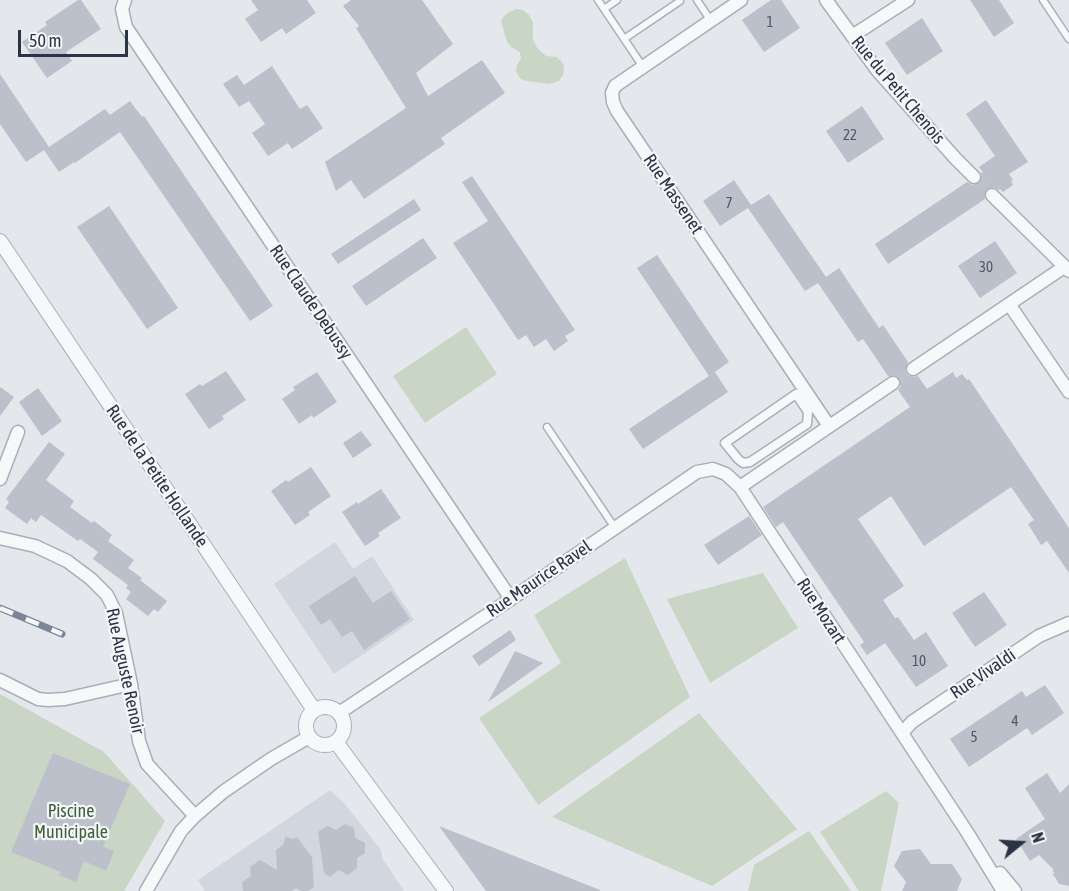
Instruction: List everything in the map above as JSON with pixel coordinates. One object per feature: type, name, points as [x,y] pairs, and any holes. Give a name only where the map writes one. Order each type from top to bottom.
[{"type":"street","name":"Rue Claude Debussy","points":[[125,0],[122,9],[126,27],[511,599]]},
{"type":"street","name":"Rue Massenet","points":[[741,0],[615,86],[612,93],[617,111],[829,426]]},
{"type":"street","name":"Rue du Petit Chenois","points":[[826,0],[877,70],[974,177]]},
{"type":"street","points":[[852,36],[908,0]]},
{"type":"street","points":[[913,369],[1009,304],[1067,269],[992,195]]},
{"type":"street","name":"Rue de la Petite Hollande","points":[[0,241],[314,710]]},
{"type":"street","points":[[1009,304],[1069,392]]},
{"type":"street","points":[[740,487],[893,383]]},
{"type":"street","points":[[796,394],[808,412],[807,424],[750,462],[743,463],[725,443],[796,394]]},
{"type":"street","points":[[0,478],[18,432]]},
{"type":"street","name":"Rue Maurice Ravel","points":[[339,713],[697,472],[713,469],[726,474],[740,487]]},
{"type":"street","name":"Rue Mozart","points":[[740,487],[967,832],[1003,891]]},
{"type":"street","name":"Rue Auguste Renoir","points":[[0,538],[35,546],[68,561],[92,579],[107,595],[116,613],[131,684],[139,741],[147,764],[195,816]]},
{"type":"street","name":"Rue Vivaldi","points":[[902,733],[912,722],[1039,636],[1069,623]]},
{"type":"street","points":[[0,680],[38,699],[48,700],[65,699],[131,684]]},
{"type":"street","points":[[330,707],[339,713],[344,725],[341,737],[336,742],[325,746],[319,745],[309,737],[306,732],[306,720],[314,710],[330,707]]},
{"type":"street","points":[[146,891],[181,831],[195,816],[223,792],[271,759],[309,737]]},
{"type":"street","points":[[336,742],[446,891]]},
{"type":"street","points":[[967,832],[1015,891]]},
{"type":"lane","points":[[598,0],[643,67]]},
{"type":"lane","points":[[604,9],[617,0]]},
{"type":"lane","points":[[697,0],[711,21]]},
{"type":"lane","points":[[1043,0],[1069,39]]},
{"type":"lane","points":[[624,39],[680,1]]},
{"type":"lane","points":[[547,427],[615,528]]},
{"type":"shaded area","points":[[335,542],[353,569],[372,556],[414,620],[334,674],[274,584]]},
{"type":"shaded area","points":[[330,790],[344,803],[381,850],[382,858],[404,891],[205,891],[198,880]]},
{"type":"green space","points":[[517,9],[523,10],[533,22],[533,40],[538,49],[546,56],[557,57],[564,66],[563,75],[559,81],[549,84],[527,81],[518,75],[516,71],[521,59],[520,52],[507,42],[501,21],[509,12]]},
{"type":"green space","points":[[466,327],[497,374],[425,423],[393,376]]},
{"type":"green space","points":[[625,558],[690,697],[538,805],[479,718],[561,663],[534,615]]},
{"type":"green space","points":[[763,573],[798,628],[710,683],[667,599]]},
{"type":"green space","name":"Piscine Municipale","points":[[0,694],[104,752],[165,821],[124,891],[0,891]]},
{"type":"green space","points":[[699,713],[797,829],[712,886],[552,817]]},
{"type":"green space","points":[[886,791],[899,803],[881,891],[859,891],[820,832]]},
{"type":"green space","points":[[809,831],[851,891],[748,891],[754,865]]},
{"type":"building","points":[[81,0],[101,29],[66,52],[72,61],[47,78],[22,42],[47,25],[45,22]]},
{"type":"building","points":[[251,0],[307,0],[316,13],[286,34],[282,28],[261,42],[245,19],[258,10]]},
{"type":"building","points":[[351,0],[422,0],[453,44],[416,73],[428,96],[482,60],[505,93],[441,138],[445,144],[364,199],[351,180],[336,191],[325,162],[406,108],[356,28],[359,26],[343,6]]},
{"type":"building","points":[[771,0],[781,0],[800,28],[764,52],[742,20]]},
{"type":"building","points":[[970,0],[999,0],[1014,23],[994,37]]},
{"type":"building","points":[[922,18],[943,51],[907,75],[885,43]]},
{"type":"building","points":[[272,66],[300,109],[307,105],[323,128],[292,149],[288,143],[268,156],[252,133],[265,124],[249,101],[239,107],[223,84],[237,75],[244,85]]},
{"type":"building","points":[[0,74],[49,147],[105,109],[110,115],[130,101],[142,117],[144,116],[273,306],[250,321],[120,132],[59,172],[44,150],[26,162],[0,124]]},
{"type":"building","points":[[986,100],[1028,162],[1009,174],[1013,185],[1003,192],[993,187],[987,189],[984,194],[985,199],[888,264],[875,244],[967,182],[977,185],[982,179],[981,173],[983,172],[979,167],[995,156],[966,114]]},
{"type":"building","points":[[862,106],[884,139],[848,163],[826,131]]},
{"type":"building","points":[[472,176],[575,330],[565,336],[568,341],[554,351],[546,339],[534,347],[526,335],[518,340],[453,243],[488,221],[462,182]]},
{"type":"building","points":[[734,180],[751,205],[769,194],[826,277],[839,268],[879,328],[883,325],[908,362],[905,369],[909,376],[918,376],[927,389],[953,372],[956,378],[962,374],[967,380],[969,379],[1069,528],[1069,573],[1047,541],[1041,545],[1028,524],[1034,520],[1011,487],[924,546],[891,496],[858,519],[904,586],[883,600],[914,640],[926,632],[948,666],[916,687],[885,643],[867,655],[860,645],[864,642],[783,522],[776,527],[763,507],[910,407],[898,390],[901,386],[900,379],[896,375],[888,376],[863,339],[858,342],[818,283],[805,291],[748,208],[720,226],[703,201]]},
{"type":"building","points":[[414,199],[421,210],[338,264],[331,254]]},
{"type":"building","points":[[109,206],[178,308],[147,329],[77,227]]},
{"type":"building","points":[[423,238],[437,258],[366,306],[352,286]]},
{"type":"building","points":[[995,241],[1017,273],[980,298],[958,266]]},
{"type":"building","points":[[657,255],[729,362],[709,376],[637,268]]},
{"type":"building","points":[[226,371],[246,400],[222,416],[224,419],[209,429],[185,394]]},
{"type":"building","points":[[317,372],[337,402],[313,418],[312,415],[299,424],[282,399],[295,390],[293,387]]},
{"type":"building","points":[[715,372],[728,392],[643,449],[629,429]]},
{"type":"building","points":[[0,387],[14,397],[0,416]]},
{"type":"building","points":[[38,388],[62,421],[42,436],[19,402]]},
{"type":"building","points":[[361,431],[372,445],[353,458],[343,443]]},
{"type":"building","points":[[49,442],[65,454],[46,480],[74,501],[70,507],[112,535],[108,541],[134,560],[128,568],[167,601],[158,612],[154,609],[148,616],[126,599],[131,592],[126,588],[128,585],[93,559],[98,552],[80,539],[78,541],[41,515],[36,522],[31,518],[27,524],[5,508],[9,502],[6,499]]},
{"type":"building","points":[[311,467],[331,496],[308,512],[310,515],[295,525],[271,491]]},
{"type":"building","points":[[381,489],[401,518],[378,533],[380,536],[365,546],[342,512]]},
{"type":"building","points":[[749,516],[762,535],[718,565],[704,545]]},
{"type":"building","points":[[355,576],[373,603],[391,591],[410,619],[364,650],[352,631],[342,637],[330,619],[321,625],[309,606]]},
{"type":"building","points":[[984,592],[1007,625],[975,647],[952,613]]},
{"type":"building","points":[[510,630],[516,640],[479,666],[472,656]]},
{"type":"building","points":[[515,651],[543,663],[488,702]]},
{"type":"building","points":[[1045,685],[1064,713],[1032,735],[1027,728],[969,767],[950,739],[1022,691],[1026,697]]},
{"type":"building","points":[[53,753],[130,784],[103,847],[114,851],[106,871],[84,861],[76,882],[59,875],[61,872],[11,852]]},
{"type":"building","points":[[1047,773],[1060,793],[1069,784],[1069,886],[1059,884],[1053,876],[1052,871],[1054,870],[1039,855],[1030,861],[1016,839],[1045,819],[1025,788]]},
{"type":"building","points":[[345,824],[354,828],[355,838],[365,843],[365,853],[357,858],[357,868],[348,875],[339,870],[330,877],[324,873],[318,832],[327,826],[336,830]]},
{"type":"building","points":[[439,826],[600,890],[600,891],[486,891]]},
{"type":"building","points":[[285,837],[294,839],[297,837],[312,857],[314,887],[308,891],[296,888],[292,891],[243,891],[242,882],[251,876],[250,867],[260,860],[277,870],[276,850],[284,844]]},
{"type":"building","points":[[920,849],[931,864],[952,864],[962,879],[957,891],[902,891],[906,882],[894,866],[902,851]]},
{"type":"tunnel","points":[[974,177],[992,195]]},
{"type":"tunnel","points":[[893,383],[913,369]]},
{"type":"railway","points":[[0,608],[62,634]]}]
